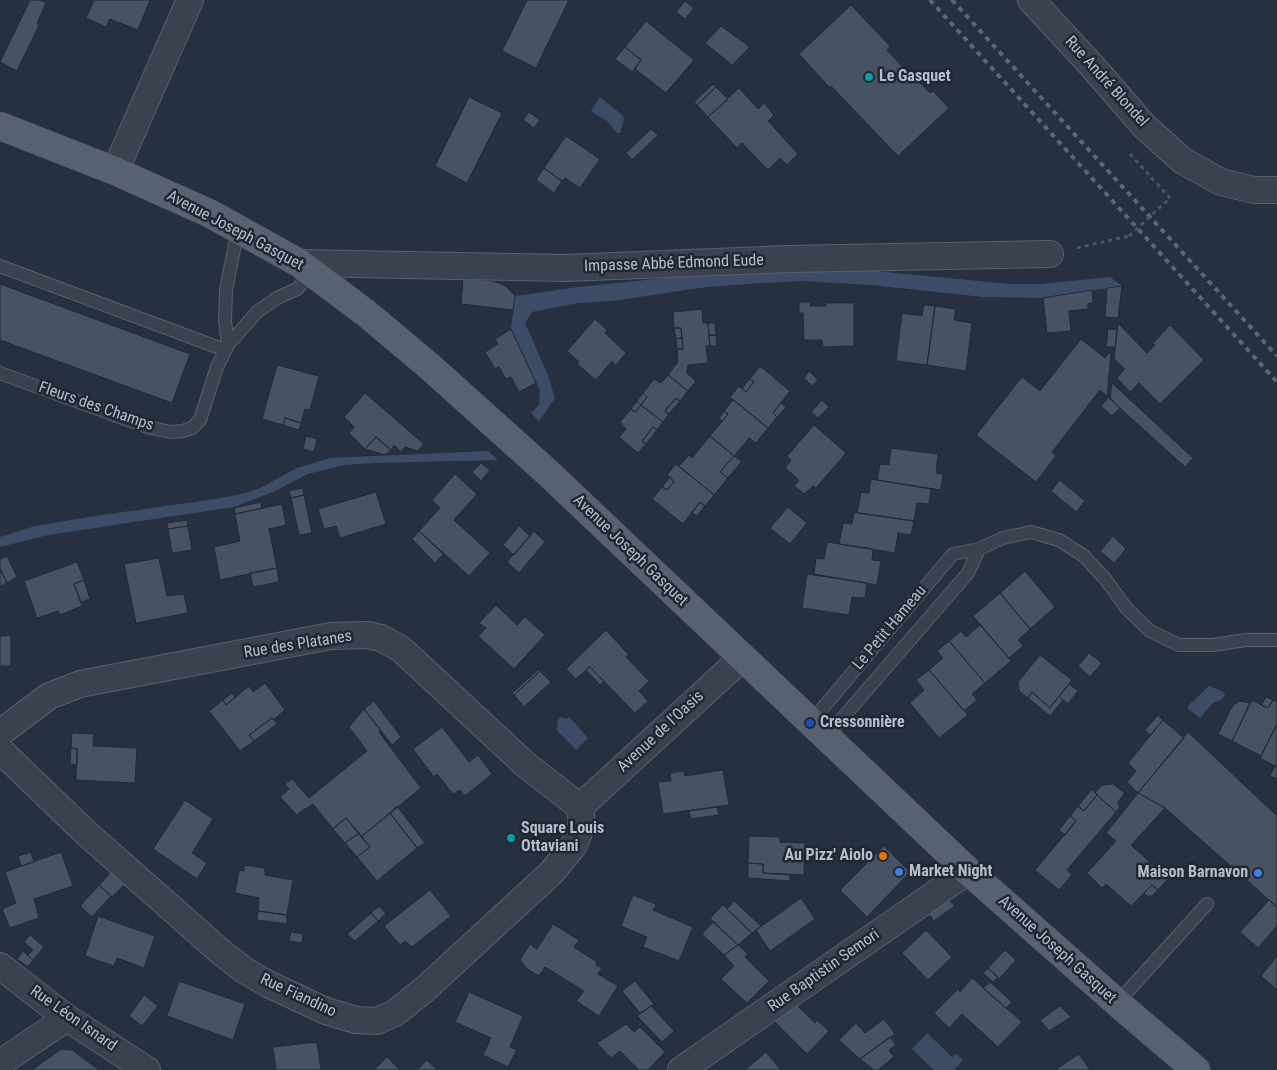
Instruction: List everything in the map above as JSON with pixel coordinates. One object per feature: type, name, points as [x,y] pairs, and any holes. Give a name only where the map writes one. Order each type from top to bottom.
[{"type":"main road","name":"Avenue Joseph Gasquet","points":[[0,126],[115,171],[211,214],[305,268],[429,366],[546,472],[968,871],[1116,1003],[1196,1070]]},
{"type":"street","points":[[115,171],[190,0]]},
{"type":"street","name":"Rue André Blondel","points":[[1031,0],[1145,127],[1183,161],[1221,182],[1254,190],[1277,190]]},
{"type":"street","name":"Impasse Abbé Edmond Eude","points":[[305,268],[566,268],[790,259],[1050,254]]},
{"type":"street","name":"Rue des Platanes","points":[[0,733],[49,696],[80,684],[331,636],[368,635],[381,638],[401,649],[526,765],[580,807]]},
{"type":"street","name":"Avenue de l'Oasis","points":[[580,807],[742,658]]},
{"type":"street","name":"Rue Fiandino","points":[[0,750],[85,832],[222,953],[244,970],[268,984],[326,1011],[356,1020],[378,1021],[395,1013],[425,989],[550,873],[574,845],[582,824],[580,807]]},
{"type":"street","name":"Rue Baptistin Semori","points":[[681,1070],[968,871]]},
{"type":"street","name":"Rue Léon Isnard","points":[[0,966],[67,1018],[147,1070]]},
{"type":"street","points":[[0,1063],[67,1018]]},
{"type":"lane","points":[[226,347],[226,290],[238,229]]},
{"type":"lane","points":[[0,266],[226,347]]},
{"type":"lane","points":[[226,347],[257,312],[277,298],[297,289],[305,268]]},
{"type":"lane","name":"Fleurs des Champs","points":[[0,373],[147,427],[171,432],[183,431],[192,428],[200,420],[217,367],[226,347]]},
{"type":"lane","name":"Le Petit Hameau","points":[[818,730],[952,554],[979,549],[1003,538],[1030,532],[1059,540],[1084,556],[1106,580],[1127,609],[1150,631],[1179,645],[1213,645],[1246,640],[1277,640]]},
{"type":"lane","name":"Le Petit Hameau","points":[[818,730],[968,574],[979,549]]},
{"type":"lane","points":[[1116,1003],[1207,904]]},
{"type":"path","points":[[1050,254],[1128,236],[1170,198],[1131,156]]},
{"type":"water","points":[[600,97],[623,116],[624,119],[620,133],[617,133],[607,121],[591,111]]},
{"type":"water","points":[[760,268],[843,268],[1010,284],[1041,284],[1110,277],[1122,286],[1043,298],[983,297],[871,285],[804,281],[707,287],[612,301],[578,303],[532,312],[525,323],[548,375],[555,398],[539,421],[531,413],[539,405],[540,390],[511,329],[515,296],[579,287]]},
{"type":"water","points":[[488,451],[498,460],[344,465],[308,474],[275,491],[234,507],[48,535],[0,547],[0,537],[35,526],[246,493],[260,488],[297,468],[331,458]]},
{"type":"water","points":[[1209,686],[1224,692],[1225,695],[1221,700],[1213,703],[1200,718],[1188,709],[1188,706]]},
{"type":"water","points":[[560,717],[566,719],[569,717],[588,738],[576,750],[556,729]]},
{"type":"water","points":[[927,1033],[952,1057],[956,1054],[963,1060],[954,1070],[934,1070],[912,1049]]},
{"type":"building","points":[[30,0],[40,0],[46,3],[37,23],[39,25],[17,71],[0,62]]},
{"type":"building","points":[[94,0],[150,0],[138,30],[110,19],[106,27],[86,18]]},
{"type":"building","points":[[527,0],[569,0],[536,68],[502,51]]},
{"type":"building","points":[[685,1],[694,8],[685,19],[676,12]]},
{"type":"building","name":"Le Gasquet","points":[[851,5],[890,46],[887,50],[908,73],[912,69],[922,81],[920,83],[930,93],[933,91],[949,108],[898,156],[799,54]]},
{"type":"building","points":[[646,21],[694,60],[666,93],[635,69],[641,60],[625,47]]},
{"type":"building","points":[[721,26],[750,47],[732,65],[705,43]]},
{"type":"building","points":[[625,47],[641,60],[632,72],[615,59]]},
{"type":"building","points":[[713,84],[716,87],[697,105],[694,102]]},
{"type":"building","points":[[716,87],[728,99],[708,117],[697,105]]},
{"type":"building","points":[[739,88],[758,109],[764,103],[774,115],[768,121],[798,154],[787,165],[780,158],[768,170],[742,143],[737,148],[708,117]]},
{"type":"building","points":[[469,97],[502,113],[467,183],[435,166]]},
{"type":"building","points":[[529,112],[540,120],[534,128],[523,120]]},
{"type":"building","points":[[651,129],[658,135],[632,160],[626,153]]},
{"type":"building","points":[[566,136],[600,159],[580,188],[565,178],[562,181],[544,168]]},
{"type":"building","points":[[544,168],[562,181],[554,193],[536,180]]},
{"type":"building","points":[[463,278],[493,281],[506,286],[515,296],[513,310],[461,304]]},
{"type":"building","points":[[0,284],[190,354],[172,403],[0,340]]},
{"type":"building","points":[[1122,286],[1118,318],[1105,317],[1107,288]]},
{"type":"building","points":[[1092,290],[1093,303],[1088,304],[1088,309],[1069,311],[1071,331],[1047,333],[1043,298]]},
{"type":"building","points":[[799,302],[810,302],[810,306],[826,306],[826,303],[854,303],[854,346],[823,347],[822,340],[804,340],[803,313],[799,313]]},
{"type":"building","points":[[924,305],[935,306],[927,365],[896,361],[902,313],[922,316]]},
{"type":"building","points":[[935,306],[956,309],[954,320],[972,323],[966,371],[927,365]]},
{"type":"building","points":[[702,309],[703,323],[708,323],[710,346],[706,346],[708,363],[688,365],[687,373],[696,381],[688,391],[668,375],[678,362],[677,349],[683,349],[681,328],[674,328],[673,312]]},
{"type":"building","points":[[595,319],[607,330],[605,333],[626,353],[616,365],[612,361],[596,380],[577,364],[579,362],[567,351]]},
{"type":"building","points":[[708,323],[715,323],[716,335],[709,335]]},
{"type":"building","points":[[1118,323],[1147,353],[1155,345],[1152,344],[1170,325],[1204,360],[1160,404],[1139,383],[1130,392],[1117,378],[1125,369],[1114,359]]},
{"type":"building","points":[[674,328],[681,328],[682,338],[676,339]]},
{"type":"building","points":[[511,329],[536,383],[519,392],[511,377],[506,379],[499,367],[495,369],[485,352],[498,344],[495,339]]},
{"type":"building","points":[[1108,329],[1117,330],[1115,347],[1106,347]]},
{"type":"building","points":[[709,335],[716,335],[717,346],[710,346]]},
{"type":"building","points":[[682,338],[683,349],[677,349],[676,339]]},
{"type":"building","points":[[1081,339],[1105,358],[1109,353],[1111,354],[1107,396],[1100,390],[1052,452],[1056,456],[1036,482],[976,435],[1022,377],[1040,391]]},
{"type":"building","points":[[277,365],[319,376],[310,410],[305,409],[301,423],[285,418],[283,425],[262,419]]},
{"type":"building","points":[[760,366],[790,391],[773,413],[777,417],[768,428],[730,397],[739,386],[746,392],[754,382],[750,379]]},
{"type":"building","points":[[809,371],[818,380],[812,386],[804,378]]},
{"type":"building","points":[[668,375],[688,391],[680,401],[676,398],[665,411],[669,414],[663,422],[641,405],[647,397],[643,393],[654,379],[661,383]]},
{"type":"building","points":[[750,379],[754,382],[746,392],[742,388]]},
{"type":"building","points":[[1112,383],[1193,458],[1185,467],[1110,399]]},
{"type":"building","points":[[365,393],[424,444],[418,451],[405,447],[401,452],[394,445],[391,450],[376,437],[365,449],[349,433],[354,427],[344,417]]},
{"type":"building","points":[[643,393],[647,397],[641,405],[637,401]]},
{"type":"building","points":[[1109,397],[1120,408],[1112,416],[1101,406]]},
{"type":"building","points":[[676,398],[680,401],[669,414],[665,411]]},
{"type":"building","points":[[733,400],[768,428],[756,443],[749,438],[734,456],[710,436],[728,414],[724,411]]},
{"type":"building","points":[[822,400],[829,407],[818,418],[811,412]]},
{"type":"building","points":[[637,401],[641,405],[635,412],[631,409]]},
{"type":"building","points":[[781,403],[786,407],[777,417],[773,413]]},
{"type":"building","points":[[641,405],[663,422],[657,430],[653,427],[642,441],[646,444],[638,453],[619,437],[626,429],[620,422],[631,409],[635,412]]},
{"type":"building","points":[[724,411],[728,414],[722,421],[719,418]]},
{"type":"building","points":[[285,418],[301,423],[299,430],[283,425]]},
{"type":"building","points":[[814,425],[846,453],[816,488],[813,486],[804,494],[794,486],[799,480],[785,468],[791,460],[787,456]]},
{"type":"building","points":[[653,427],[657,430],[646,444],[642,441]]},
{"type":"building","points":[[306,436],[317,439],[314,452],[303,449]]},
{"type":"building","points":[[710,436],[734,456],[720,472],[728,478],[714,495],[679,466],[689,455],[692,458]]},
{"type":"building","points":[[376,437],[391,450],[385,455],[365,449]]},
{"type":"building","points":[[891,448],[938,454],[936,473],[943,474],[941,490],[877,480],[880,464],[889,465]]},
{"type":"building","points":[[734,456],[742,461],[728,478],[720,472]]},
{"type":"building","points":[[481,463],[490,470],[481,481],[472,472]]},
{"type":"building","points":[[676,464],[714,495],[705,506],[700,502],[683,524],[652,499],[662,487],[667,490],[674,481],[667,475]]},
{"type":"building","points":[[455,474],[477,494],[454,520],[490,553],[469,576],[419,531],[440,508],[432,500]]},
{"type":"building","points":[[670,477],[674,481],[667,490],[662,487]]},
{"type":"building","points":[[871,479],[931,489],[929,504],[917,503],[914,521],[857,513],[861,492],[869,493]]},
{"type":"building","points":[[1060,480],[1085,501],[1076,512],[1051,491]]},
{"type":"building","points":[[303,488],[304,495],[291,498],[289,491]]},
{"type":"building","points":[[376,492],[386,524],[340,538],[336,526],[324,529],[318,509]]},
{"type":"building","points":[[304,495],[312,533],[299,535],[291,498]]},
{"type":"building","points":[[261,502],[262,508],[235,514],[234,508]]},
{"type":"building","points":[[700,502],[705,506],[697,516],[692,513]]},
{"type":"building","points":[[282,504],[286,525],[269,529],[277,568],[220,580],[214,547],[240,541],[235,514]]},
{"type":"building","points":[[788,507],[807,523],[790,544],[770,528]]},
{"type":"building","points":[[854,512],[914,521],[911,535],[898,533],[895,553],[839,544],[843,523],[852,524]]},
{"type":"building","points":[[187,520],[188,526],[168,529],[167,523]]},
{"type":"building","points":[[188,526],[192,550],[172,553],[168,529]]},
{"type":"building","points":[[519,526],[530,536],[514,555],[503,545]]},
{"type":"building","points":[[419,531],[443,554],[435,563],[412,539]]},
{"type":"building","points":[[534,531],[545,542],[519,573],[507,562]]},
{"type":"building","points":[[1113,536],[1126,549],[1114,563],[1100,551]]},
{"type":"building","points":[[827,542],[873,549],[872,560],[881,561],[877,585],[814,574],[816,558],[824,559]]},
{"type":"building","points":[[7,556],[17,577],[7,583],[0,569],[0,559]]},
{"type":"building","points":[[159,558],[167,596],[184,594],[188,613],[136,623],[124,564]]},
{"type":"building","points":[[77,562],[84,580],[74,584],[82,606],[60,615],[58,611],[37,618],[24,581]]},
{"type":"building","points":[[277,568],[279,582],[253,587],[250,573]]},
{"type":"building","points":[[0,569],[7,583],[0,587]]},
{"type":"building","points":[[1025,571],[1055,607],[1030,629],[1000,593]]},
{"type":"building","points":[[807,574],[867,583],[865,598],[852,597],[849,615],[802,608]]},
{"type":"building","points":[[84,580],[90,599],[81,602],[74,584]]},
{"type":"building","points":[[1000,593],[1030,629],[1018,640],[1023,646],[1009,658],[973,616]]},
{"type":"building","points":[[496,605],[517,625],[525,617],[545,635],[514,669],[478,636],[486,628],[479,623]]},
{"type":"building","points":[[980,625],[1011,661],[985,683],[949,641],[961,631],[966,637]]},
{"type":"building","points":[[606,630],[629,655],[626,657],[649,681],[639,691],[648,701],[635,713],[590,667],[576,679],[566,669]]},
{"type":"building","points":[[11,635],[11,666],[0,666],[0,636]]},
{"type":"building","points":[[949,641],[985,683],[972,694],[977,700],[964,711],[929,670],[943,658],[937,651]]},
{"type":"building","points":[[1089,653],[1102,663],[1090,677],[1078,666]]},
{"type":"building","points":[[1040,655],[1072,680],[1050,708],[1032,692],[1028,698],[1019,691],[1018,682]]},
{"type":"building","points":[[590,667],[604,681],[600,685],[586,670]]},
{"type":"building","points":[[539,669],[540,671],[514,695],[512,693]]},
{"type":"building","points":[[929,670],[968,715],[939,738],[910,703],[924,690],[916,680]]},
{"type":"building","points":[[540,671],[551,682],[524,707],[514,695]]},
{"type":"building","points":[[265,683],[285,710],[249,735],[254,741],[240,751],[209,711],[223,700],[226,705],[249,686],[253,692]]},
{"type":"building","points":[[1069,684],[1078,691],[1068,704],[1059,696]]},
{"type":"building","points":[[1032,692],[1050,708],[1059,696],[1063,700],[1050,716],[1028,698]]},
{"type":"building","points":[[232,693],[235,697],[226,705],[223,700]]},
{"type":"building","points":[[1266,697],[1273,700],[1268,708],[1261,705]]},
{"type":"building","points":[[1252,700],[1268,708],[1273,700],[1277,702],[1277,724],[1261,756],[1232,741]]},
{"type":"building","points":[[374,701],[401,737],[392,745],[364,709]]},
{"type":"building","points":[[1240,701],[1250,703],[1232,741],[1218,734],[1233,705]]},
{"type":"building","points":[[364,709],[421,788],[361,837],[346,818],[333,829],[313,804],[297,815],[280,797],[289,789],[285,784],[292,779],[309,798],[367,751],[349,727]]},
{"type":"building","points":[[1158,715],[1163,720],[1150,735],[1145,730]]},
{"type":"building","points":[[272,718],[277,724],[254,741],[249,735]]},
{"type":"building","points":[[1163,720],[1184,738],[1138,793],[1127,782],[1136,771],[1128,763]]},
{"type":"building","points":[[1277,724],[1277,767],[1260,758]]},
{"type":"building","points":[[442,727],[469,762],[478,755],[492,774],[465,796],[460,790],[453,794],[437,774],[434,777],[413,749]]},
{"type":"building","points":[[1188,732],[1277,816],[1277,907],[1165,808],[1138,793]]},
{"type":"building","points":[[72,733],[94,734],[93,746],[137,748],[135,783],[76,780],[77,749],[71,748]]},
{"type":"building","points":[[71,748],[77,749],[77,765],[70,764]]},
{"type":"building","points":[[1275,766],[1277,767],[1277,779],[1270,776]]},
{"type":"building","points":[[723,770],[729,805],[663,814],[658,782],[671,781],[670,773],[684,771],[685,776]]},
{"type":"building","points":[[1113,784],[1125,793],[1117,803],[1120,807],[1116,812],[1095,793],[1102,785]]},
{"type":"building","points":[[1092,789],[1097,795],[1084,811],[1078,806]]},
{"type":"building","points":[[1138,793],[1165,808],[1131,845],[1168,879],[1158,890],[1152,885],[1131,906],[1106,884],[1102,888],[1087,873],[1116,841],[1106,833]]},
{"type":"building","points":[[1097,795],[1116,812],[1067,870],[1072,875],[1059,890],[1035,870],[1076,821],[1070,816],[1078,806],[1084,811]]},
{"type":"building","points":[[185,800],[213,819],[192,853],[207,863],[197,879],[153,849]]},
{"type":"building","points":[[397,806],[425,843],[417,848],[390,813]]},
{"type":"building","points":[[717,807],[719,815],[691,819],[689,811]]},
{"type":"building","points":[[390,813],[417,848],[377,881],[357,857],[370,847],[361,837]]},
{"type":"building","points":[[1070,816],[1076,821],[1065,835],[1059,830]]},
{"type":"building","points":[[346,818],[359,833],[345,843],[333,829]]},
{"type":"building","points":[[359,833],[370,847],[357,857],[345,843]]},
{"type":"building","points":[[749,836],[780,837],[780,842],[805,843],[804,875],[763,873],[763,864],[748,863]]},
{"type":"building","points":[[884,846],[910,872],[867,917],[840,890]]},
{"type":"building","points":[[31,852],[34,862],[21,866],[18,856]]},
{"type":"building","points":[[61,852],[73,886],[34,899],[39,918],[10,928],[2,909],[16,903],[5,872]]},
{"type":"building","points":[[748,863],[763,864],[763,873],[790,875],[790,881],[748,878]]},
{"type":"building","points":[[244,865],[265,868],[265,875],[293,880],[287,915],[258,911],[259,898],[235,893],[239,870],[244,871]]},
{"type":"building","points":[[111,872],[125,884],[112,897],[99,885]]},
{"type":"building","points":[[99,885],[111,896],[92,917],[80,906]]},
{"type":"building","points":[[1152,885],[1158,890],[1152,896],[1147,896],[1144,893]]},
{"type":"building","points":[[430,890],[451,916],[412,947],[405,941],[400,945],[384,926]]},
{"type":"building","points":[[633,895],[656,904],[653,910],[693,927],[679,961],[643,947],[647,937],[621,926]]},
{"type":"building","points":[[801,898],[815,919],[770,951],[756,930]]},
{"type":"building","points":[[947,898],[955,906],[934,921],[928,913]]},
{"type":"building","points":[[1269,900],[1277,907],[1277,926],[1258,948],[1240,932]]},
{"type":"building","points":[[734,901],[761,926],[752,933],[727,909]]},
{"type":"building","points":[[723,905],[752,933],[738,945],[710,918]]},
{"type":"building","points":[[379,906],[386,914],[378,921],[371,913]]},
{"type":"building","points":[[258,911],[287,915],[287,924],[257,920]]},
{"type":"building","points":[[371,913],[378,921],[355,941],[347,934]]},
{"type":"building","points":[[98,916],[155,936],[144,968],[117,958],[114,966],[85,956]]},
{"type":"building","points":[[713,922],[738,945],[724,955],[702,934]]},
{"type":"building","points":[[553,924],[579,940],[574,947],[597,962],[596,965],[602,968],[598,974],[618,986],[599,1016],[576,1001],[584,991],[545,967],[539,976],[527,969],[520,960],[530,944],[537,949]]},
{"type":"building","points":[[926,930],[952,957],[928,980],[902,953]]},
{"type":"building","points":[[291,932],[303,934],[302,943],[289,941]]},
{"type":"building","points":[[30,935],[44,947],[33,960],[28,955],[33,950],[24,942]]},
{"type":"building","points":[[738,945],[748,954],[745,957],[769,981],[747,1003],[721,979],[734,966],[724,955]]},
{"type":"building","points":[[1005,950],[1016,960],[999,979],[988,968]]},
{"type":"building","points":[[23,951],[33,960],[28,967],[17,959]]},
{"type":"building","points":[[1277,956],[1277,990],[1261,976]]},
{"type":"building","points":[[988,968],[998,977],[993,982],[983,973]]},
{"type":"building","points":[[972,978],[1022,1022],[998,1047],[962,1014],[949,1028],[934,1013],[958,989],[960,992]]},
{"type":"building","points":[[179,981],[245,1004],[233,1040],[167,1016]]},
{"type":"building","points":[[635,981],[654,1004],[640,1013],[622,991]]},
{"type":"building","points":[[990,982],[1012,1002],[1006,1008],[983,988]]},
{"type":"building","points":[[469,992],[523,1016],[510,1047],[517,1050],[508,1067],[483,1055],[491,1038],[455,1022]]},
{"type":"building","points":[[144,995],[158,1006],[142,1026],[129,1016]]},
{"type":"building","points":[[797,1005],[815,1023],[817,1020],[829,1031],[807,1054],[774,1021]]},
{"type":"building","points":[[651,1006],[674,1031],[662,1042],[637,1016]]},
{"type":"building","points":[[1060,1006],[1071,1017],[1049,1031],[1040,1020]]},
{"type":"building","points":[[884,1019],[895,1034],[860,1059],[839,1040],[856,1023],[865,1033]]},
{"type":"building","points":[[626,1024],[634,1032],[640,1027],[665,1052],[648,1070],[639,1070],[620,1051],[611,1058],[597,1043]]},
{"type":"building","points":[[890,1037],[896,1045],[889,1050],[894,1057],[878,1070],[874,1070],[860,1059]]},
{"type":"building","points":[[317,1042],[321,1070],[276,1070],[273,1047]]},
{"type":"building","points":[[61,1049],[72,1050],[99,1070],[32,1070]]},
{"type":"building","points":[[766,1052],[781,1070],[745,1070]]},
{"type":"building","points":[[1079,1054],[1090,1070],[1055,1070]]},
{"type":"building","points":[[387,1057],[400,1070],[374,1070]]},
{"type":"building","points":[[427,1060],[437,1070],[417,1070]]},
{"type":"railway","points":[[930,0],[1277,382]]},
{"type":"railway","points":[[952,0],[1277,356]]},
{"type":"place","name":"Le Gasquet","points":[[869,77]]},
{"type":"place","name":"Cressonnière","points":[[810,723]]},
{"type":"place","name":"Square Louis Ottaviani","points":[[511,838]]},
{"type":"place","name":"Au Pizz' Aiolo","points":[[883,856]]},
{"type":"place","name":"Market Night","points":[[899,872]]},
{"type":"place","name":"Maison Barnavon","points":[[1258,873]]}]
